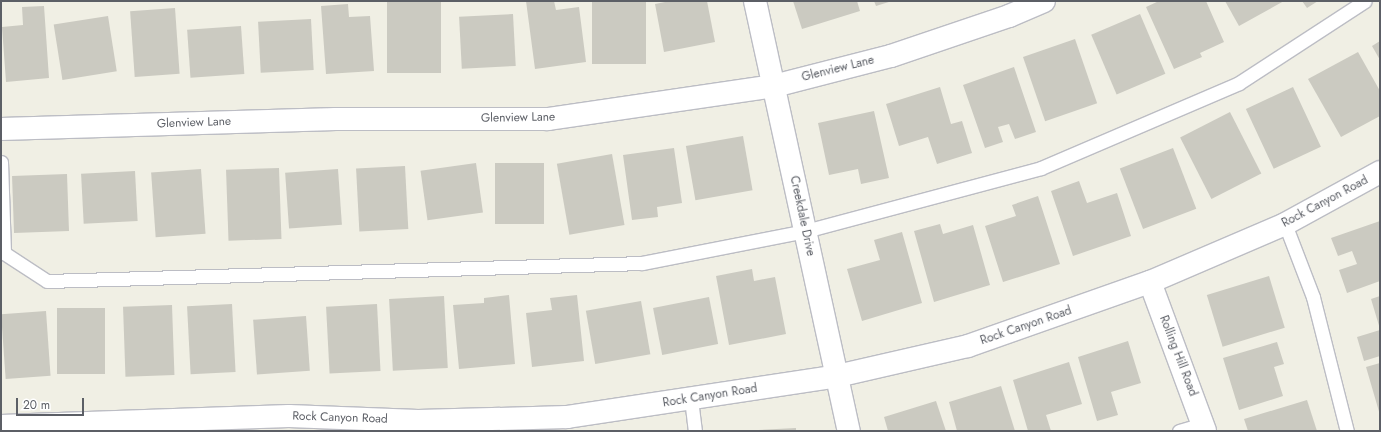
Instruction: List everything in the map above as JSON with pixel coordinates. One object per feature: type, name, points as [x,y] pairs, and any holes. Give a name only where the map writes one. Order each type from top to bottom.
[{"type":"street","name":"Creekdale Drive","points":[[755,1],[849,431]]},
{"type":"street","name":"Glenview Lane","points":[[1,129],[336,119],[548,119],[774,86],[891,56],[1009,16],[1044,1]]},
{"type":"street","name":"Rock Canyon Road","points":[[1,426],[289,416],[418,421],[567,417],[837,376],[968,346],[1150,282],[1285,224],[1380,172]]},
{"type":"street","name":"Rolling Hill Road","points":[[1150,282],[1205,427]]},
{"type":"lane","points":[[1,162],[4,253],[47,281],[642,263],[805,231],[1041,168],[1238,83],[1365,1]]},
{"type":"lane","points":[[1285,224],[1313,297],[1347,431]]},
{"type":"lane","points":[[691,399],[695,431]]},
{"type":"lane","points":[[1179,431],[1205,427]]},
{"type":"building","points":[[387,1],[441,1],[441,73],[387,73]]},
{"type":"building","points":[[526,1],[554,1],[556,10],[579,7],[586,62],[535,69]]},
{"type":"building","points":[[592,1],[646,1],[646,64],[592,64]]},
{"type":"building","points":[[670,1],[707,1],[715,42],[664,52],[655,4]]},
{"type":"building","points":[[793,1],[857,1],[860,11],[802,29]]},
{"type":"building","points":[[874,1],[892,1],[876,6]]},
{"type":"building","points":[[1159,1],[1206,1],[1224,42],[1200,53],[1202,57],[1174,69],[1146,7]]},
{"type":"building","points":[[1225,1],[1284,1],[1239,26]]},
{"type":"building","points":[[1302,1],[1318,1],[1307,8]]},
{"type":"building","points":[[348,4],[349,17],[370,16],[374,71],[326,74],[321,6]]},
{"type":"building","points":[[44,6],[49,78],[6,82],[2,27],[23,25],[22,7]]},
{"type":"building","points":[[175,8],[180,74],[135,77],[130,11]]},
{"type":"building","points":[[513,14],[516,66],[462,69],[459,17]]},
{"type":"building","points":[[1140,14],[1165,74],[1117,95],[1091,35]]},
{"type":"building","points":[[108,16],[117,71],[62,80],[54,25]]},
{"type":"building","points":[[311,19],[314,70],[261,73],[258,22]]},
{"type":"building","points":[[241,26],[244,74],[190,78],[187,30]]},
{"type":"building","points":[[1075,39],[1097,103],[1045,121],[1023,57]]},
{"type":"building","points":[[1380,41],[1380,60],[1372,46]]},
{"type":"building","points":[[1358,52],[1380,91],[1380,116],[1341,137],[1308,79]]},
{"type":"building","points":[[1014,67],[1036,132],[1015,139],[1009,124],[998,127],[1003,142],[985,148],[963,85]]},
{"type":"building","points":[[940,87],[951,124],[962,121],[972,153],[937,164],[928,137],[899,146],[886,104]]},
{"type":"building","points":[[1293,87],[1321,147],[1274,169],[1246,109]]},
{"type":"building","points":[[874,111],[889,178],[861,184],[858,169],[829,175],[818,123]]},
{"type":"building","points":[[1230,112],[1261,173],[1211,199],[1180,137]]},
{"type":"building","points":[[743,136],[753,190],[695,200],[686,146]]},
{"type":"building","points":[[674,148],[682,203],[657,207],[658,217],[632,220],[623,155]]},
{"type":"building","points":[[1173,148],[1196,209],[1143,229],[1120,168]]},
{"type":"building","points":[[612,154],[625,225],[569,235],[557,164]]},
{"type":"building","points":[[476,163],[483,213],[428,220],[421,171]]},
{"type":"building","points":[[495,163],[544,163],[544,224],[495,224]]},
{"type":"building","points":[[405,166],[408,229],[359,231],[356,169]]},
{"type":"building","points":[[279,168],[281,239],[229,241],[226,170]]},
{"type":"building","points":[[201,169],[206,234],[156,237],[151,172]]},
{"type":"building","points":[[338,169],[342,225],[289,229],[285,173]]},
{"type":"building","points":[[135,171],[138,221],[84,224],[81,174]]},
{"type":"building","points":[[67,174],[69,231],[14,233],[12,176]]},
{"type":"building","points":[[1079,181],[1087,203],[1117,193],[1131,236],[1073,256],[1051,191]]},
{"type":"building","points":[[1038,196],[1060,264],[1003,282],[985,226],[1016,216],[1012,205]]},
{"type":"building","points":[[1380,221],[1380,281],[1347,293],[1339,270],[1357,264],[1352,251],[1338,256],[1331,238]]},
{"type":"building","points":[[940,224],[943,234],[973,225],[990,285],[934,302],[914,231]]},
{"type":"building","points":[[902,232],[922,303],[862,321],[847,269],[880,260],[874,240]]},
{"type":"building","points":[[752,269],[754,281],[775,277],[786,334],[729,345],[716,276]]},
{"type":"building","points":[[1269,276],[1285,328],[1223,347],[1207,295]]},
{"type":"building","points":[[509,295],[515,364],[459,369],[453,305],[484,303],[484,298]]},
{"type":"building","points":[[577,295],[584,361],[532,367],[526,313],[552,310],[550,298]]},
{"type":"building","points":[[444,296],[448,368],[393,371],[389,299]]},
{"type":"building","points":[[1380,296],[1380,329],[1371,299]]},
{"type":"building","points":[[709,297],[718,344],[662,355],[653,308]]},
{"type":"building","points":[[641,301],[650,354],[595,364],[586,311]]},
{"type":"building","points":[[232,304],[236,372],[191,374],[187,306]]},
{"type":"building","points":[[377,304],[381,371],[330,374],[326,307]]},
{"type":"building","points":[[172,305],[174,375],[125,377],[123,307]]},
{"type":"building","points":[[57,308],[105,308],[105,374],[57,374]]},
{"type":"building","points":[[46,311],[51,376],[6,379],[1,314]]},
{"type":"building","points":[[306,316],[310,371],[257,375],[253,320]]},
{"type":"building","points":[[1380,330],[1380,356],[1364,361],[1357,337]]},
{"type":"building","points":[[1128,341],[1141,383],[1111,392],[1118,415],[1097,421],[1078,357]]},
{"type":"building","points":[[1277,342],[1284,364],[1274,367],[1283,396],[1239,410],[1223,358]]},
{"type":"building","points":[[1069,362],[1082,404],[1046,415],[1051,431],[1028,431],[1013,380]]},
{"type":"building","points":[[1380,363],[1380,415],[1366,367]]},
{"type":"building","points":[[1001,386],[1015,431],[957,431],[949,402]]},
{"type":"building","points":[[1307,400],[1317,431],[1248,431],[1244,419]]},
{"type":"building","points":[[936,401],[946,431],[888,431],[884,417]]},
{"type":"building","points":[[796,428],[796,431],[758,431],[758,430]]}]
